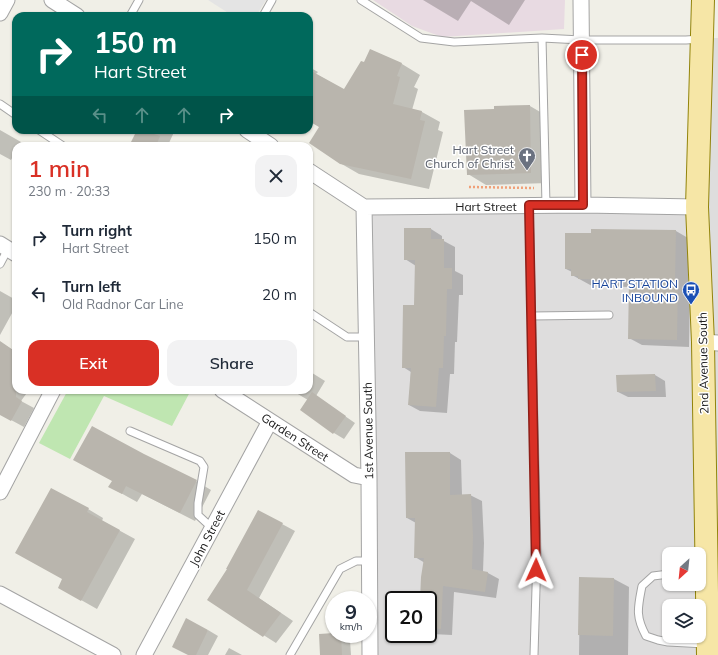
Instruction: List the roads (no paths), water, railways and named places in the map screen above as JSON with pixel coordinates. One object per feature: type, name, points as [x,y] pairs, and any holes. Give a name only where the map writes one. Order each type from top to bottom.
[{"type":"main road","name":"2nd Avenue South","points":[[703,0],[697,207],[710,342],[704,547]]},
{"type":"main road","name":"2nd Avenue South","points":[[704,591],[708,649]]},
{"type":"street","points":[[0,13],[6,0]]},
{"type":"street","points":[[52,0],[71,12]]},
{"type":"street","points":[[581,0],[583,205]]},
{"type":"street","points":[[252,134],[265,142]]},
{"type":"street","points":[[313,174],[364,207]]},
{"type":"street","name":"Hart Street","points":[[364,207],[583,205],[697,207]]},
{"type":"street","name":"1st Avenue South","points":[[364,207],[369,478],[370,655]]},
{"type":"street","points":[[0,492],[51,394]]},
{"type":"street","name":"Garden Street","points":[[228,394],[354,476],[369,478]]},
{"type":"street","name":"John Street","points":[[144,655],[270,421]]},
{"type":"street","points":[[0,594],[113,655]]},
{"type":"lane","points":[[132,12],[139,0]]},
{"type":"lane","points":[[265,12],[272,0]]},
{"type":"lane","points":[[361,0],[421,38],[454,42],[542,38],[581,40],[686,40],[702,38]]},
{"type":"lane","points":[[542,38],[546,205]]},
{"type":"lane","points":[[0,104],[12,112]]},
{"type":"lane","points":[[45,134],[57,142]]},
{"type":"lane","points":[[529,205],[537,555],[534,655]]},
{"type":"lane","points":[[0,264],[8,249]]},
{"type":"lane","points":[[313,315],[346,337],[366,337]]},
{"type":"lane","points":[[532,316],[609,315]]},
{"type":"lane","points":[[130,431],[200,461],[204,467],[198,503],[198,515],[212,528]]},
{"type":"lane","points":[[290,655],[340,569],[356,561],[370,561]]},
{"type":"lane","points":[[662,575],[654,576],[642,586],[638,612],[641,627],[646,636],[658,640],[692,644],[708,649]]},
{"type":"place","name":"Hart Street Church of Christ","points":[[527,171]]},
{"type":"place","name":"HART STATION INBOUND","points":[[691,305]]}]
